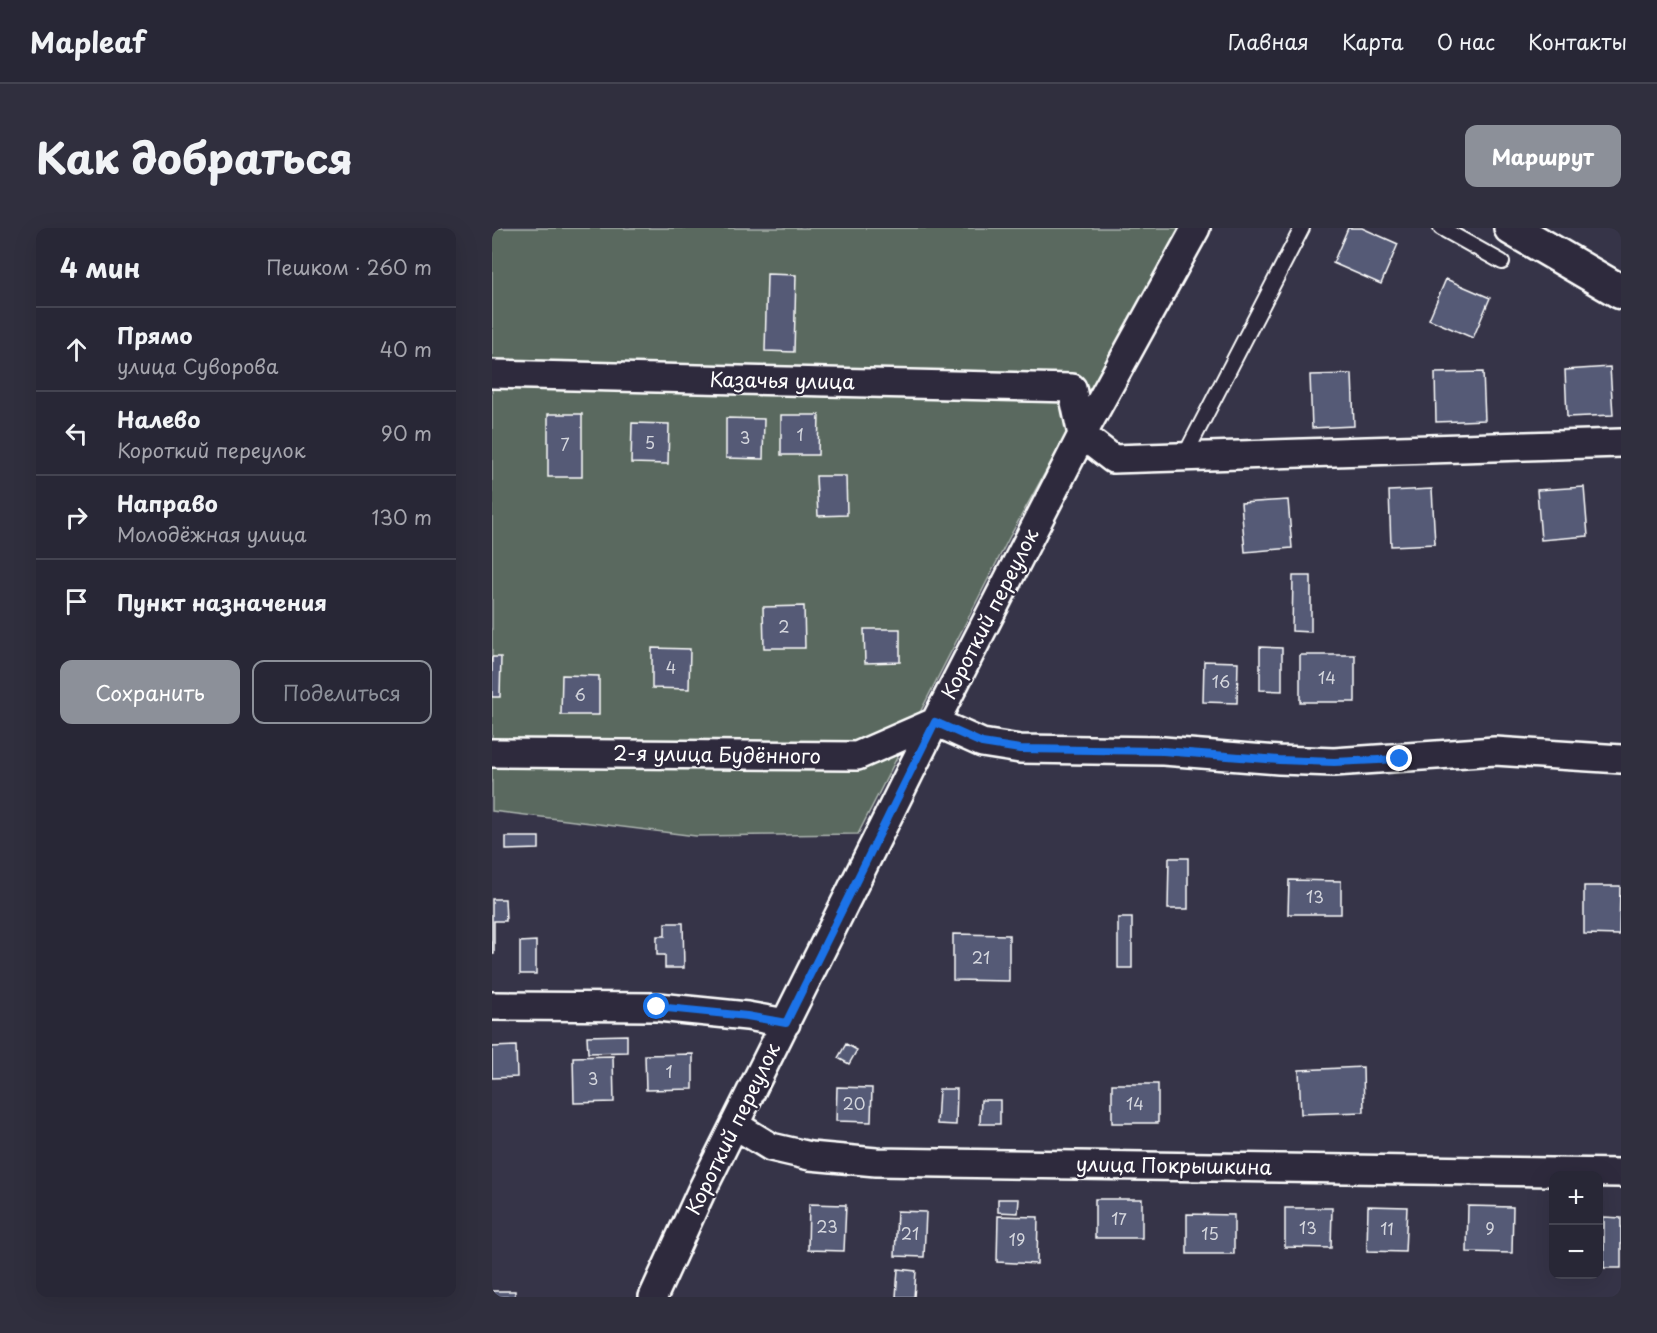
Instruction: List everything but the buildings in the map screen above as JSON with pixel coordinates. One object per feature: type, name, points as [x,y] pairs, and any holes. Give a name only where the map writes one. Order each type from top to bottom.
[{"type":"street","name":"Короткий переулок","points":[[653,1297],[700,1192],[935,722],[1082,435],[1196,228]]},
{"type":"street","points":[[1511,228],[1621,292]]},
{"type":"street","name":"Казачья улица","points":[[492,374],[1072,388],[1082,435]]},
{"type":"street","points":[[1082,435],[1113,459],[1621,443]]},
{"type":"street","points":[[935,722],[982,743],[1020,749],[1163,751],[1334,762],[1495,751],[1621,759]]},
{"type":"street","name":"2-я улица Будённого","points":[[492,753],[857,756],[935,722]]},
{"type":"street","points":[[492,1005],[657,1007],[747,1016],[786,1023]]},
{"type":"street","name":"улица Покрышкина","points":[[735,1125],[771,1147],[810,1156],[876,1162],[1621,1173]]},
{"type":"lane","points":[[1184,457],[1302,228]]},
{"type":"lane","points":[[1441,228],[1502,262]]},
{"type":"green space","points":[[492,228],[1180,228],[1009,538],[858,834],[696,836],[492,811]]},
{"type":"route","points":[[657,1007],[747,1016],[786,1023],[935,722],[982,743],[1020,749],[1163,751],[1334,762],[1400,759]]}]
